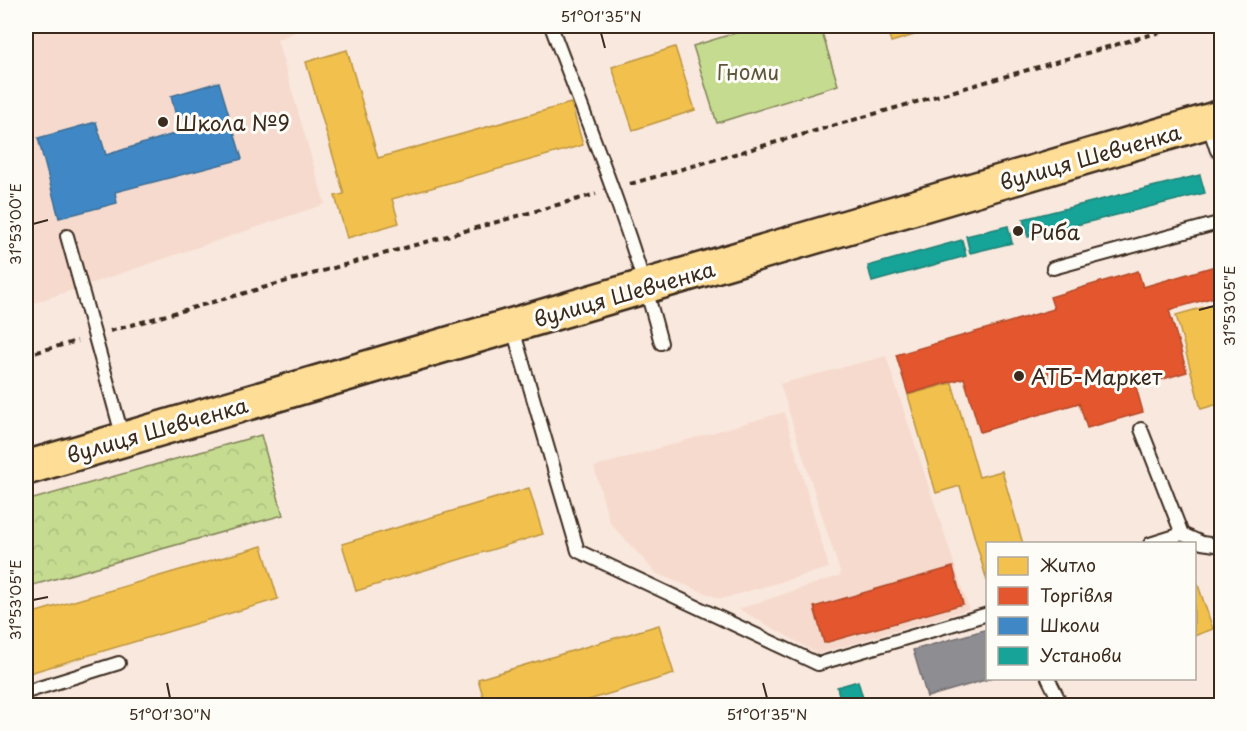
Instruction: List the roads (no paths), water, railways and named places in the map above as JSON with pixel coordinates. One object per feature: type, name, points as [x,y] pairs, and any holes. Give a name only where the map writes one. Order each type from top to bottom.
[{"type":"main road","name":"вулиця Шевченка","points":[[26,468],[646,286],[1219,128]]},
{"type":"lane","points":[[551,26],[646,286],[661,343]]},
{"type":"lane","points":[[1053,268],[1221,222]]},
{"type":"lane","points":[[67,236],[124,439]]},
{"type":"lane","points":[[512,325],[578,551],[818,664],[986,614]]},
{"type":"lane","points":[[1142,429],[1182,534]]},
{"type":"lane","points":[[1154,542],[1182,534],[1202,543],[1221,546]]},
{"type":"lane","points":[[26,692],[118,663]]},
{"type":"lane","points":[[1049,680],[1062,705]]},
{"type":"place","name":"Школа №9","points":[[163,122]]},
{"type":"place","name":"Риба","points":[[1018,231]]},
{"type":"place","name":"АТБ-Маркет","points":[[1019,376]]},
{"type":"park label","name":"Гноми","points":[[748,71]]}]
